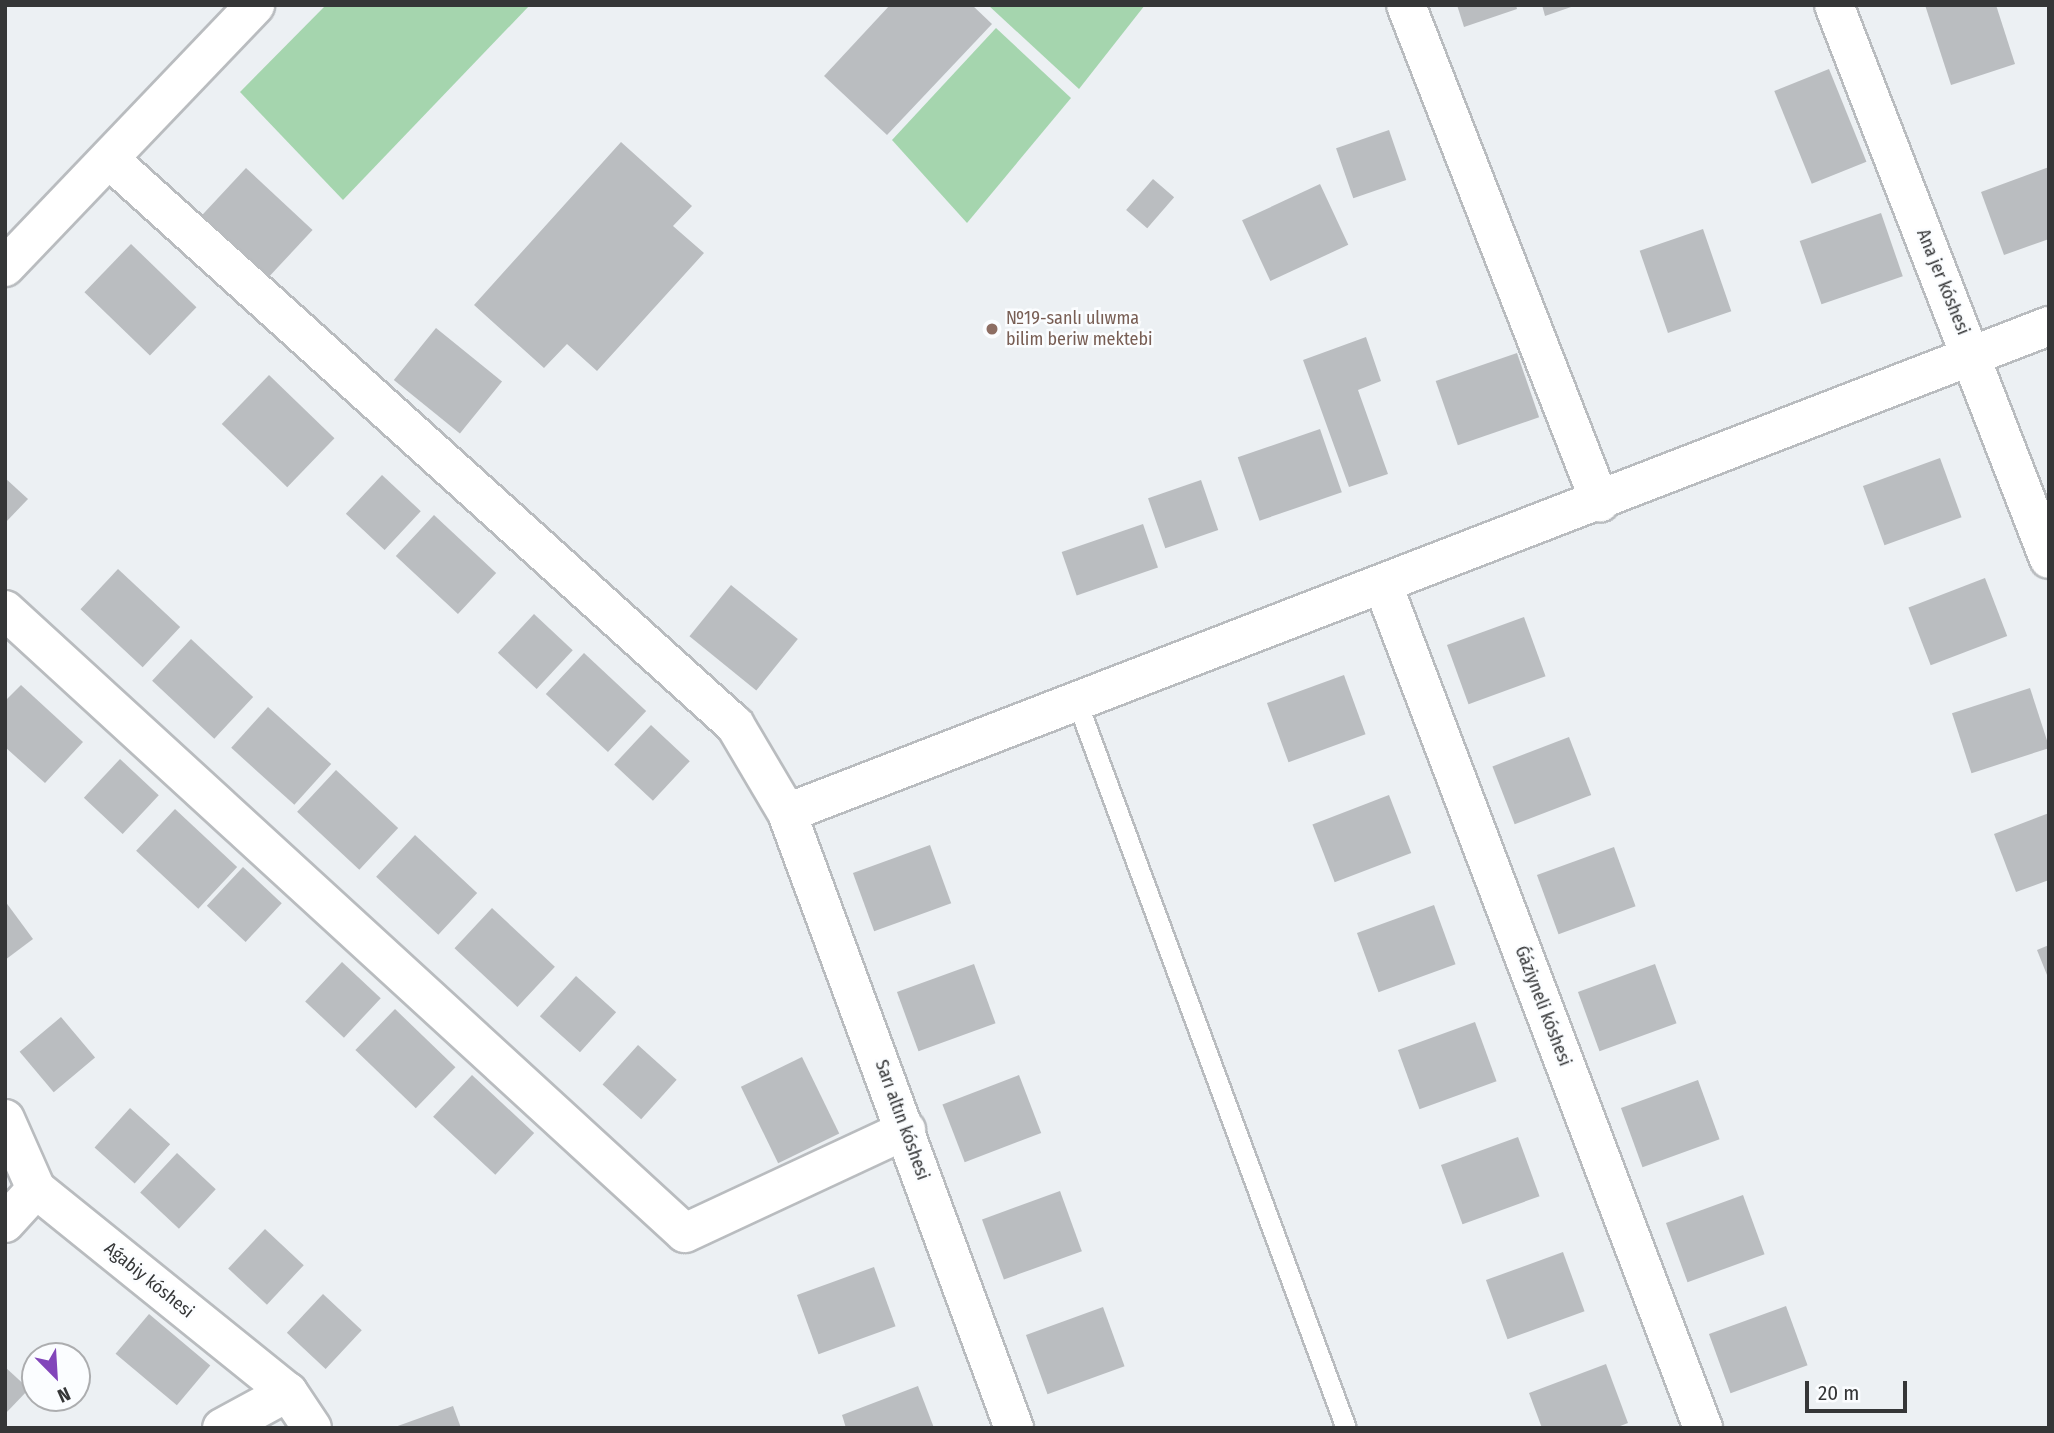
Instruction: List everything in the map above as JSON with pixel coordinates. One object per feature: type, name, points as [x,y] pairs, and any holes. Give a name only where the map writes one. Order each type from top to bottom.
[{"type":"street","points":[[5,267],[255,5]]},
{"type":"street","points":[[1406,5],[1600,502]]},
{"type":"street","name":"Ana jer kóshesi","points":[[1834,5],[2049,559]]},
{"type":"street","name":"Sarı altın kóshesi","points":[[109,159],[735,725],[787,813],[1014,1428]]},
{"type":"street","points":[[787,813],[1600,502],[2049,326]]},
{"type":"street","name":"Ǵáziyneli kóshesi","points":[[1383,585],[1703,1428]]},
{"type":"street","points":[[5,610],[685,1233],[906,1130]]},
{"type":"street","name":"Aǵabiy kóshesi","points":[[5,1119],[36,1189],[288,1392],[312,1428]]},
{"type":"street","points":[[5,1223],[36,1189]]},
{"type":"street","points":[[222,1428],[288,1392]]},
{"type":"lane","points":[[1077,702],[1346,1428]]},
{"type":"green space","points":[[326,5],[530,5],[343,200],[240,92]]},
{"type":"green space","points":[[988,5],[1145,5],[1079,89]]},
{"type":"green space","points":[[996,28],[1071,98],[967,223],[892,140]]},
{"type":"building","points":[[890,5],[972,5],[992,24],[887,135],[824,76]]},
{"type":"building","points":[[1457,5],[1516,5],[1517,9],[1464,27]]},
{"type":"building","points":[[1542,5],[1574,5],[1574,6],[1545,16]]},
{"type":"building","points":[[1925,5],[1996,5],[2015,64],[1951,85]]},
{"type":"building","points":[[1829,69],[1866,162],[1812,184],[1774,91]]},
{"type":"building","points":[[1389,130],[1406,180],[1353,198],[1336,148]]},
{"type":"building","points":[[621,142],[692,206],[673,226],[704,253],[597,371],[567,344],[544,368],[474,305]]},
{"type":"building","points":[[2049,167],[2049,239],[2004,255],[1981,192]]},
{"type":"building","points":[[246,168],[313,230],[266,280],[200,218]]},
{"type":"building","points":[[1153,179],[1174,197],[1147,228],[1126,210]]},
{"type":"building","points":[[1320,184],[1348,245],[1270,281],[1242,220]]},
{"type":"building","points":[[1881,213],[1903,276],[1821,304],[1800,241]]},
{"type":"building","points":[[1703,229],[1731,311],[1668,333],[1640,251]]},
{"type":"building","points":[[131,244],[196,307],[150,355],[84,292]]},
{"type":"building","points":[[436,328],[502,381],[460,434],[394,380]]},
{"type":"building","points":[[1366,337],[1381,381],[1358,390],[1388,474],[1349,487],[1303,360]]},
{"type":"building","points":[[1517,353],[1539,417],[1458,445],[1436,381]]},
{"type":"building","points":[[269,375],[334,438],[287,487],[222,424]]},
{"type":"building","points":[[1320,429],[1342,492],[1260,521],[1238,457]]},
{"type":"building","points":[[1940,458],[1962,517],[1884,545],[1863,486]]},
{"type":"building","points":[[382,475],[421,511],[385,550],[346,514]]},
{"type":"building","points":[[5,478],[28,499],[5,523]]},
{"type":"building","points":[[1201,480],[1218,530],[1165,548],[1148,498]]},
{"type":"building","points":[[434,515],[496,573],[458,614],[396,556]]},
{"type":"building","points":[[1143,524],[1158,567],[1077,595],[1062,552]]},
{"type":"building","points":[[118,569],[180,627],[143,667],[80,609]]},
{"type":"building","points":[[1985,578],[2007,636],[1931,665],[1908,607]]},
{"type":"building","points":[[731,585],[798,639],[756,690],[689,636]]},
{"type":"building","points":[[534,614],[573,650],[537,689],[498,653]]},
{"type":"building","points":[[1524,617],[1546,676],[1468,704],[1447,645]]},
{"type":"building","points":[[191,639],[253,697],[214,739],[152,681]]},
{"type":"building","points":[[584,653],[646,711],[608,752],[546,694]]},
{"type":"building","points":[[1344,675],[1366,734],[1288,762],[1267,703]]},
{"type":"building","points":[[21,685],[83,742],[45,783],[5,747],[5,701]]},
{"type":"building","points":[[2030,688],[2049,748],[1971,773],[1952,713]]},
{"type":"building","points":[[268,707],[331,764],[294,805],[231,748]]},
{"type":"building","points":[[651,725],[690,761],[653,801],[614,764]]},
{"type":"building","points":[[1569,737],[1591,795],[1515,824],[1492,766]]},
{"type":"building","points":[[120,759],[159,795],[123,834],[84,798]]},
{"type":"building","points":[[336,770],[398,828],[359,870],[297,812]]},
{"type":"building","points":[[1389,795],[1411,853],[1335,882],[1312,824]]},
{"type":"building","points":[[175,809],[237,867],[198,909],[136,851]]},
{"type":"building","points":[[2049,813],[2049,880],[2016,892],[1994,834]]},
{"type":"building","points":[[415,835],[477,893],[438,935],[376,877]]},
{"type":"building","points":[[930,845],[951,903],[874,931],[853,873]]},
{"type":"building","points":[[1614,847],[1636,906],[1558,934],[1537,875]]},
{"type":"building","points":[[243,867],[282,903],[246,942],[207,906]]},
{"type":"building","points":[[5,901],[33,939],[5,960]]},
{"type":"building","points":[[1434,905],[1456,964],[1378,992],[1357,933]]},
{"type":"building","points":[[492,908],[555,967],[517,1007],[454,948]]},
{"type":"building","points":[[2049,945],[2049,980],[2037,950]]},
{"type":"building","points":[[342,962],[381,998],[344,1038],[305,1001]]},
{"type":"building","points":[[974,964],[996,1023],[918,1051],[897,992]]},
{"type":"building","points":[[1655,964],[1677,1023],[1599,1051],[1578,992]]},
{"type":"building","points":[[576,976],[616,1012],[580,1052],[540,1016]]},
{"type":"building","points":[[395,1009],[455,1067],[416,1108],[355,1050]]},
{"type":"building","points":[[61,1017],[95,1058],[54,1092],[20,1052]]},
{"type":"building","points":[[1475,1022],[1497,1081],[1419,1109],[1398,1050]]},
{"type":"building","points":[[638,1045],[677,1080],[641,1119],[603,1084]]},
{"type":"building","points":[[802,1057],[839,1133],[778,1163],[741,1087]]},
{"type":"building","points":[[472,1075],[534,1133],[495,1175],[433,1117]]},
{"type":"building","points":[[1019,1075],[1041,1133],[965,1162],[942,1104]]},
{"type":"building","points":[[1698,1080],[1720,1139],[1642,1167],[1621,1108]]},
{"type":"building","points":[[130,1108],[170,1144],[135,1184],[95,1147]]},
{"type":"building","points":[[1518,1137],[1540,1196],[1462,1224],[1441,1165]]},
{"type":"building","points":[[177,1153],[216,1189],[179,1229],[140,1192]]},
{"type":"building","points":[[1060,1191],[1082,1251],[1004,1280],[982,1219]]},
{"type":"building","points":[[1743,1195],[1765,1254],[1687,1282],[1666,1223]]},
{"type":"building","points":[[265,1229],[304,1265],[267,1305],[228,1268]]},
{"type":"building","points":[[1563,1252],[1585,1311],[1507,1339],[1486,1280]]},
{"type":"building","points":[[874,1267],[896,1326],[818,1354],[797,1295]]},
{"type":"building","points":[[323,1294],[362,1330],[326,1369],[287,1333]]},
{"type":"building","points":[[1786,1306],[1808,1365],[1730,1393],[1709,1334]]},
{"type":"building","points":[[1103,1307],[1125,1366],[1047,1394],[1026,1335]]},
{"type":"building","points":[[149,1314],[210,1365],[177,1405],[116,1354]]},
{"type":"building","points":[[1606,1364],[1628,1423],[1615,1428],[1542,1428],[1529,1393]]},
{"type":"building","points":[[5,1367],[21,1382],[21,1397],[5,1414]]},
{"type":"building","points":[[918,1386],[934,1428],[846,1428],[842,1415]]},
{"type":"building","points":[[453,1406],[461,1428],[395,1428],[395,1427]]},
{"type":"place","name":"№19-sanlı ulıwma bilim beriw mektebi","points":[[992,329]]}]
